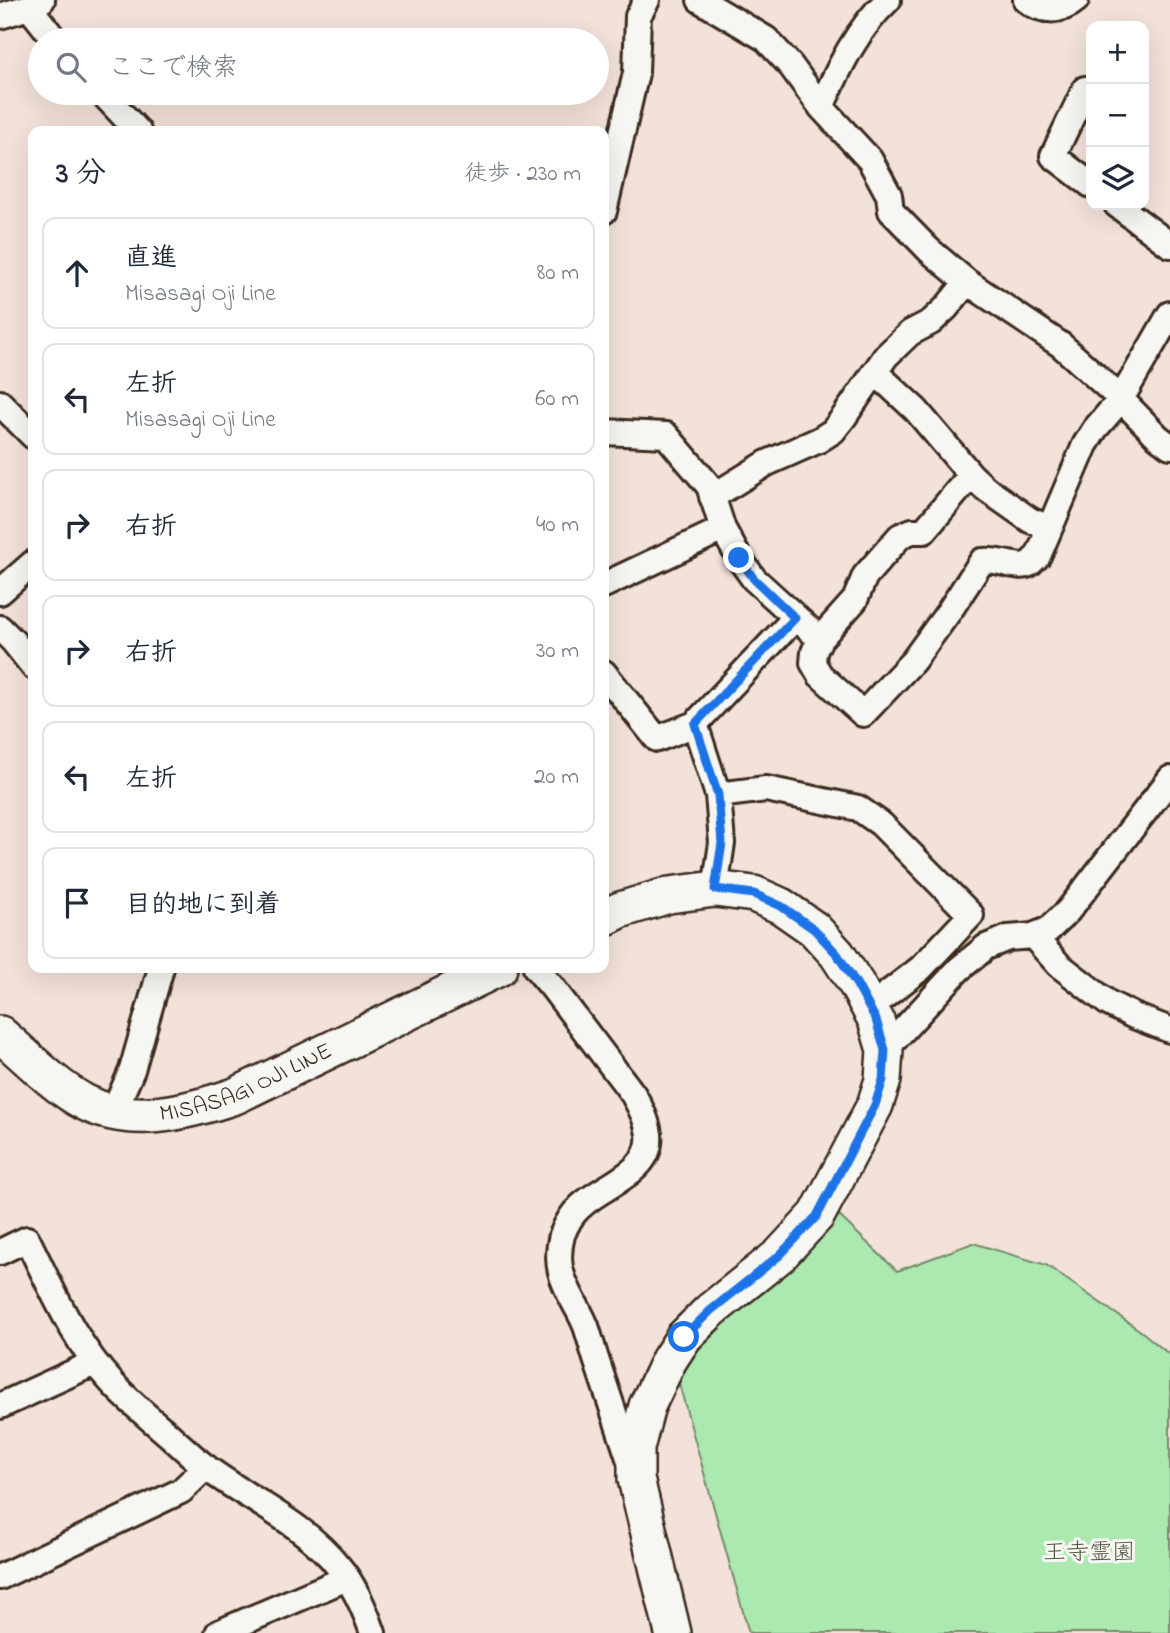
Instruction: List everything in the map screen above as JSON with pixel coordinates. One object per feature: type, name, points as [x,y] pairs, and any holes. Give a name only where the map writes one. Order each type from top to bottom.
[{"type":"main road","points":[[609,916],[669,894],[715,889],[754,894],[781,906],[814,929],[837,954],[876,1020],[885,1050],[883,1080],[875,1105],[817,1216],[780,1255],[692,1328],[669,1360],[647,1406],[636,1448],[636,1479],[673,1633]]},
{"type":"main road","name":"MISASAGI OJI LINE","points":[[0,1034],[63,1088],[85,1102],[113,1113],[161,1115],[198,1108],[235,1096],[489,973]]},
{"type":"street","points":[[609,189],[636,73],[638,16],[647,0]]},
{"type":"street","points":[[700,0],[766,39],[791,66],[821,107],[870,160],[889,195],[891,211],[929,250],[967,282],[1061,345],[1170,446]]},
{"type":"street","points":[[821,107],[856,36],[874,12],[888,0]]},
{"type":"street","points":[[1026,0],[1042,9],[1069,6],[1076,0]]},
{"type":"street","points":[[0,16],[35,3],[49,28]]},
{"type":"street","points":[[1085,89],[1053,156],[1086,181]]},
{"type":"street","points":[[113,105],[133,126]]},
{"type":"street","points":[[1124,210],[1170,245]]},
{"type":"street","points":[[712,496],[767,463],[819,440],[832,431],[886,356],[910,332],[931,322],[967,282]]},
{"type":"street","points":[[971,475],[924,531],[912,531],[900,536],[864,576],[855,600],[820,639],[814,652],[813,663],[820,675],[863,713],[913,661],[982,561],[991,559],[1018,566],[1028,564],[1038,556],[1085,444],[1121,399],[1170,314]]},
{"type":"street","points":[[875,372],[916,410],[986,489],[1030,520],[1049,528]]},
{"type":"street","points":[[0,403],[28,431]]},
{"type":"street","points":[[609,432],[666,435],[709,486],[723,529],[754,579],[820,639]]},
{"type":"street","points":[[609,582],[723,529]]},
{"type":"street","points":[[0,592],[28,567]]},
{"type":"street","points":[[609,679],[657,740],[695,724],[795,618]]},
{"type":"street","points":[[0,628],[28,660]]},
{"type":"street","points":[[695,724],[718,795],[722,843],[715,889]]},
{"type":"street","points":[[885,1050],[959,969],[986,947],[1009,938],[1033,936],[1048,930],[1068,911],[1170,779]]},
{"type":"street","points":[[718,795],[766,789],[858,808],[881,824],[971,915],[921,968],[869,1008]]},
{"type":"street","points":[[1033,936],[1059,965],[1108,1003],[1170,1030]]},
{"type":"street","points":[[113,1113],[132,1070],[160,973]]},
{"type":"street","points":[[540,973],[633,1094],[649,1135],[644,1156],[634,1169],[579,1207],[569,1220],[562,1236],[559,1255],[564,1282],[586,1324],[636,1479]]},
{"type":"street","points":[[0,1252],[27,1239],[76,1335],[94,1363],[144,1413],[206,1467],[318,1544],[347,1578],[373,1633]]},
{"type":"street","points":[[0,1406],[94,1363]]},
{"type":"street","points":[[0,1577],[181,1490],[206,1467]]},
{"type":"street","points":[[218,1633],[347,1578]]},
{"type":"green space","name":"王寺霊園","points":[[833,1210],[897,1271],[973,1243],[1046,1265],[1142,1332],[1170,1355],[1170,1633],[749,1633],[676,1373],[711,1319]]},
{"type":"route","points":[[684,1337],[710,1311],[780,1255],[817,1216],[875,1105],[883,1080],[885,1050],[876,1020],[837,954],[814,929],[781,906],[754,894],[715,889],[722,843],[718,795],[695,724],[795,618],[754,579],[739,558]]}]
